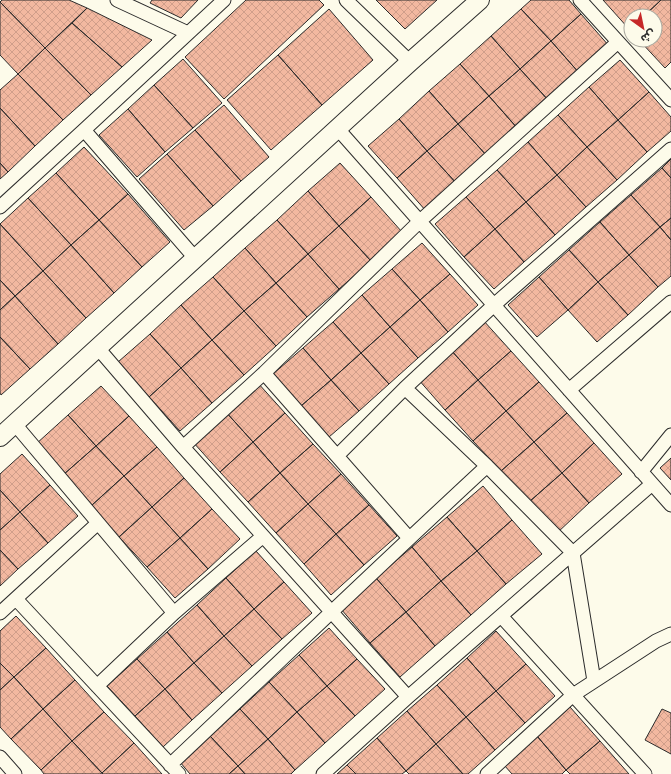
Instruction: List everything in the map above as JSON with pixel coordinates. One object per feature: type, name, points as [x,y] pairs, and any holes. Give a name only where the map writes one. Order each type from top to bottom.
[{"type":"street","points":[[117,0],[188,33]]},
{"type":"street","points":[[0,207],[224,0]]},
{"type":"street","points":[[346,0],[410,62]]},
{"type":"street","points":[[0,437],[337,128],[480,0]]},
{"type":"street","points":[[580,0],[671,100]]},
{"type":"street","points":[[183,447],[264,373],[420,221],[618,42]]},
{"type":"street","points":[[337,128],[671,505]]},
{"type":"street","points":[[84,130],[195,258]]},
{"type":"street","points":[[337,456],[494,305],[671,149]]},
{"type":"street","points":[[569,390],[671,302]]},
{"type":"street","points":[[97,347],[183,447],[408,697]]},
{"type":"street","points":[[264,373],[409,538]]},
{"type":"street","points":[[406,388],[487,466],[573,553],[594,682]]},
{"type":"street","points":[[14,423],[174,613]]},
{"type":"street","points":[[641,472],[671,435]]},
{"type":"street","points":[[16,599],[174,770],[332,612],[487,466]]},
{"type":"street","points":[[323,774],[408,697],[652,484]]},
{"type":"street","points":[[0,613],[98,523]]},
{"type":"street","points":[[97,686],[174,613],[263,536]]},
{"type":"street","points":[[501,616],[645,774]]},
{"type":"street","points":[[489,774],[573,695],[656,641],[671,634]]},
{"type":"street","points":[[0,757],[15,774]]},
{"type":"building","points":[[2,0],[69,0],[87,8],[45,48],[0,2]]},
{"type":"building","points":[[152,0],[198,0],[181,18],[150,3]]},
{"type":"building","points":[[246,0],[319,0],[324,5],[224,99],[185,57]]},
{"type":"building","points":[[376,0],[437,0],[405,29]]},
{"type":"building","points":[[531,0],[569,0],[581,14],[551,41],[521,9]]},
{"type":"building","points":[[603,0],[661,0],[652,8],[623,8],[623,22]]},
{"type":"building","points":[[661,0],[671,0],[671,62],[665,68],[646,48],[663,48],[663,8],[652,8]]},
{"type":"building","points":[[0,2],[45,48],[18,74],[0,55]]},
{"type":"building","points":[[87,8],[152,40],[122,67],[72,23]]},
{"type":"building","points":[[329,9],[373,60],[322,105],[278,55]]},
{"type":"building","points":[[521,9],[551,41],[520,69],[491,36]]},
{"type":"building","points":[[581,14],[610,47],[580,74],[551,41]]},
{"type":"building","points":[[72,23],[122,67],[91,95],[45,48]]},
{"type":"building","points":[[491,36],[520,69],[489,96],[460,64]]},
{"type":"building","points":[[551,41],[580,74],[549,101],[520,69]]},
{"type":"building","points":[[45,48],[91,95],[63,120],[18,74]]},
{"type":"building","points":[[278,55],[322,105],[271,150],[227,100]]},
{"type":"building","points":[[183,59],[222,103],[193,128],[154,85]]},
{"type":"building","points":[[620,60],[649,92],[618,120],[589,87]]},
{"type":"building","points":[[460,64],[489,96],[458,124],[429,91]]},
{"type":"building","points":[[520,69],[549,101],[518,129],[489,96]]},
{"type":"building","points":[[18,74],[63,120],[35,146],[0,108],[0,90]]},
{"type":"building","points":[[154,85],[193,128],[165,152],[128,109]]},
{"type":"building","points":[[589,87],[618,120],[587,147],[558,115]]},
{"type":"building","points":[[429,91],[458,124],[427,151],[399,119]]},
{"type":"building","points":[[649,92],[671,117],[671,131],[647,152],[618,120]]},
{"type":"building","points":[[489,96],[518,129],[487,156],[458,124]]},
{"type":"building","points":[[224,105],[269,157],[241,181],[195,130]]},
{"type":"building","points":[[0,108],[35,146],[8,172],[0,163]]},
{"type":"building","points":[[128,109],[165,152],[137,177],[99,135]]},
{"type":"building","points":[[558,115],[587,147],[557,175],[528,142]]},
{"type":"building","points":[[399,119],[427,151],[397,178],[368,146]]},
{"type":"building","points":[[618,120],[647,152],[617,180],[587,147]]},
{"type":"building","points":[[458,124],[487,156],[457,184],[427,151]]},
{"type":"building","points":[[195,130],[241,181],[213,206],[167,154]]},
{"type":"building","points":[[528,142],[557,175],[526,202],[497,170]]},
{"type":"building","points":[[84,147],[128,194],[99,220],[56,173]]},
{"type":"building","points":[[587,147],[617,180],[586,207],[557,175]]},
{"type":"building","points":[[427,151],[457,184],[426,211],[397,178]]},
{"type":"building","points":[[167,154],[213,206],[184,230],[139,179]]},
{"type":"building","points":[[671,159],[671,178],[662,168]]},
{"type":"building","points":[[0,163],[8,172],[0,179]]},
{"type":"building","points":[[340,163],[371,197],[339,226],[308,191]]},
{"type":"building","points":[[662,168],[671,178],[671,218],[660,227],[631,195]]},
{"type":"building","points":[[497,170],[526,202],[495,229],[466,197]]},
{"type":"building","points":[[56,173],[99,220],[71,245],[28,198]]},
{"type":"building","points":[[557,175],[586,207],[555,235],[526,202]]},
{"type":"building","points":[[308,191],[339,226],[308,254],[277,220]]},
{"type":"building","points":[[128,194],[170,242],[142,267],[99,220]]},
{"type":"building","points":[[631,195],[660,227],[629,255],[600,222]]},
{"type":"building","points":[[371,197],[402,232],[371,261],[339,226]]},
{"type":"building","points":[[466,197],[495,229],[464,257],[435,224]]},
{"type":"building","points":[[28,198],[71,245],[43,271],[0,224]]},
{"type":"building","points":[[526,202],[555,235],[524,262],[495,229]]},
{"type":"building","points":[[671,218],[671,240],[660,227]]},
{"type":"building","points":[[99,220],[142,267],[114,293],[71,245]]},
{"type":"building","points":[[277,220],[308,254],[276,283],[245,248]]},
{"type":"building","points":[[600,222],[629,255],[598,282],[569,250]]},
{"type":"building","points":[[0,224],[43,271],[15,296],[0,280]]},
{"type":"building","points":[[339,226],[371,261],[339,289],[308,254]]},
{"type":"building","points":[[660,227],[671,240],[671,276],[658,287],[629,255]]},
{"type":"building","points":[[495,229],[524,262],[494,289],[464,257]]},
{"type":"building","points":[[422,243],[450,274],[420,300],[392,269]]},
{"type":"building","points":[[71,245],[114,293],[86,318],[43,271]]},
{"type":"building","points":[[245,248],[276,283],[244,311],[213,277]]},
{"type":"building","points":[[569,250],[598,282],[568,310],[539,277]]},
{"type":"building","points":[[308,254],[339,289],[307,317],[276,283]]},
{"type":"building","points":[[629,255],[658,287],[628,315],[598,282]]},
{"type":"building","points":[[392,269],[420,300],[390,327],[362,295]]},
{"type":"building","points":[[43,271],[86,318],[58,344],[15,296]]},
{"type":"building","points":[[450,274],[478,305],[448,332],[420,300]]},
{"type":"building","points":[[213,277],[244,311],[212,340],[181,305]]},
{"type":"building","points":[[539,277],[568,310],[537,337],[508,305]]},
{"type":"building","points":[[0,280],[15,296],[0,310]]},
{"type":"building","points":[[598,282],[628,315],[597,342],[568,310]]},
{"type":"building","points":[[276,283],[307,317],[276,346],[244,311]]},
{"type":"building","points":[[362,295],[390,327],[361,353],[333,322]]},
{"type":"building","points":[[15,296],[58,344],[30,369],[0,337],[0,310]]},
{"type":"building","points":[[420,300],[448,332],[418,358],[390,327]]},
{"type":"building","points":[[181,305],[212,340],[181,368],[150,334]]},
{"type":"building","points":[[244,311],[276,346],[244,375],[212,340]]},
{"type":"building","points":[[483,320],[511,351],[478,380],[450,349]]},
{"type":"building","points":[[333,322],[361,353],[331,380],[303,348]]},
{"type":"building","points":[[390,327],[418,358],[389,384],[361,353]]},
{"type":"building","points":[[150,334],[181,368],[149,397],[118,362]]},
{"type":"building","points":[[0,337],[30,369],[1,395],[0,393]]},
{"type":"building","points":[[212,340],[244,375],[212,403],[181,368]]},
{"type":"building","points":[[303,348],[331,380],[301,406],[273,374]]},
{"type":"building","points":[[450,349],[478,380],[445,410],[418,379]]},
{"type":"building","points":[[511,351],[539,382],[506,411],[478,380]]},
{"type":"building","points":[[361,353],[389,384],[359,411],[331,380]]},
{"type":"building","points":[[181,368],[212,403],[180,431],[149,397]]},
{"type":"building","points":[[331,380],[359,411],[329,437],[301,406]]},
{"type":"building","points":[[478,380],[506,411],[473,441],[445,410]]},
{"type":"building","points":[[257,382],[285,413],[253,442],[225,411]]},
{"type":"building","points":[[539,382],[567,413],[534,442],[506,411]]},
{"type":"building","points":[[101,386],[129,416],[96,446],[68,415]]},
{"type":"building","points":[[225,411],[253,442],[220,472],[192,441]]},
{"type":"building","points":[[506,411],[534,442],[501,471],[473,441]]},
{"type":"building","points":[[285,413],[313,444],[280,473],[253,442]]},
{"type":"building","points":[[567,413],[594,443],[562,473],[534,442]]},
{"type":"building","points":[[68,415],[96,446],[63,475],[36,444]]},
{"type":"building","points":[[129,416],[157,447],[124,476],[96,446]]},
{"type":"building","points":[[253,442],[280,473],[248,502],[220,472]]},
{"type":"building","points":[[534,442],[562,473],[529,502],[501,471]]},
{"type":"building","points":[[594,443],[622,474],[589,503],[562,473]]},
{"type":"building","points":[[313,444],[341,474],[308,504],[280,473]]},
{"type":"building","points":[[96,446],[124,476],[91,506],[63,475]]},
{"type":"building","points":[[157,447],[184,478],[152,507],[124,476]]},
{"type":"building","points":[[22,454],[50,485],[20,512],[0,490],[0,474]]},
{"type":"building","points":[[671,458],[671,480],[660,468]]},
{"type":"building","points":[[280,473],[308,504],[276,533],[248,502]]},
{"type":"building","points":[[562,473],[589,503],[557,533],[529,502]]},
{"type":"building","points":[[341,474],[369,505],[336,534],[308,504]]},
{"type":"building","points":[[124,476],[152,507],[119,537],[91,506]]},
{"type":"building","points":[[184,478],[212,509],[180,538],[152,507]]},
{"type":"building","points":[[50,485],[78,516],[48,543],[20,512]]},
{"type":"building","points":[[483,486],[512,520],[477,551],[447,517]]},
{"type":"building","points":[[0,490],[20,512],[0,530]]},
{"type":"building","points":[[308,504],[336,534],[304,564],[276,533]]},
{"type":"building","points":[[369,505],[397,536],[364,565],[336,534]]},
{"type":"building","points":[[152,507],[180,538],[147,567],[119,537]]},
{"type":"building","points":[[212,509],[240,539],[208,569],[180,538]]},
{"type":"building","points":[[20,512],[48,543],[18,569],[0,550],[0,530]]},
{"type":"building","points":[[447,517],[477,551],[441,581],[412,547]]},
{"type":"building","points":[[512,520],[542,554],[506,584],[477,551]]},
{"type":"building","points":[[336,534],[364,565],[331,595],[304,564]]},
{"type":"building","points":[[180,538],[208,569],[175,598],[147,567]]},
{"type":"building","points":[[412,547],[441,581],[406,612],[376,578]]},
{"type":"building","points":[[0,550],[18,569],[0,586]]},
{"type":"building","points":[[256,551],[284,582],[254,609],[226,578]]},
{"type":"building","points":[[477,551],[506,584],[471,615],[441,581]]},
{"type":"building","points":[[226,578],[254,609],[224,636],[197,605]]},
{"type":"building","points":[[376,578],[406,612],[370,643],[341,609]]},
{"type":"building","points":[[441,581],[471,615],[435,646],[406,612]]},
{"type":"building","points":[[284,582],[312,613],[282,639],[254,609]]},
{"type":"building","points":[[197,605],[224,636],[194,663],[167,632]]},
{"type":"building","points":[[254,609],[282,639],[252,666],[224,636]]},
{"type":"building","points":[[406,612],[435,646],[400,677],[370,643]]},
{"type":"building","points":[[16,616],[46,648],[14,677],[0,663],[0,631]]},
{"type":"building","points":[[329,628],[357,659],[327,686],[299,655]]},
{"type":"building","points":[[496,631],[526,664],[496,691],[467,658]]},
{"type":"building","points":[[167,632],[194,663],[165,689],[137,659]]},
{"type":"building","points":[[224,636],[252,666],[222,693],[194,663]]},
{"type":"building","points":[[46,648],[75,680],[43,709],[14,677]]},
{"type":"building","points":[[299,655],[327,686],[297,712],[269,682]]},
{"type":"building","points":[[467,658],[496,691],[466,717],[437,685]]},
{"type":"building","points":[[137,659],[165,689],[135,716],[107,686]]},
{"type":"building","points":[[357,659],[385,689],[355,716],[327,686]]},
{"type":"building","points":[[0,663],[14,677],[0,690]]},
{"type":"building","points":[[194,663],[222,693],[192,720],[165,689]]},
{"type":"building","points":[[526,664],[555,696],[525,723],[496,691]]},
{"type":"building","points":[[14,677],[43,709],[11,739],[0,727],[0,690]]},
{"type":"building","points":[[75,680],[104,712],[72,741],[43,709]]},
{"type":"building","points":[[269,682],[297,712],[268,739],[240,709]]},
{"type":"building","points":[[437,685],[466,717],[436,744],[407,711]]},
{"type":"building","points":[[327,686],[355,716],[325,743],[297,712]]},
{"type":"building","points":[[165,689],[192,720],[163,747],[135,716]]},
{"type":"building","points":[[496,691],[525,723],[495,750],[466,717]]},
{"type":"building","points":[[570,707],[600,741],[566,770],[537,736]]},
{"type":"building","points":[[43,709],[72,741],[41,770],[11,739]]},
{"type":"building","points":[[240,709],[268,739],[238,766],[210,736]]},
{"type":"building","points":[[662,709],[671,713],[671,754],[645,740]]},
{"type":"building","points":[[407,711],[436,744],[406,771],[377,738]]},
{"type":"building","points":[[104,712],[134,743],[102,773],[72,741]]},
{"type":"building","points":[[297,712],[325,743],[295,770],[268,739]]},
{"type":"building","points":[[466,717],[495,750],[468,774],[463,774],[436,744]]},
{"type":"building","points":[[210,736],[238,766],[229,774],[190,774],[180,762]]},
{"type":"building","points":[[537,736],[566,770],[562,774],[512,774],[504,765]]},
{"type":"building","points":[[377,738],[406,771],[402,774],[356,774],[347,765]]},
{"type":"building","points":[[268,739],[295,770],[291,774],[245,774],[238,766]]},
{"type":"building","points":[[72,741],[102,773],[44,774],[41,770]]},
{"type":"building","points":[[600,741],[629,774],[570,774],[566,770]]},
{"type":"building","points":[[134,743],[162,774],[102,773]]},
{"type":"building","points":[[436,744],[463,774],[409,774],[406,771]]},
{"type":"building","points":[[347,765],[356,774],[337,774]]},
{"type":"building","points":[[238,766],[245,774],[229,774]]}]
